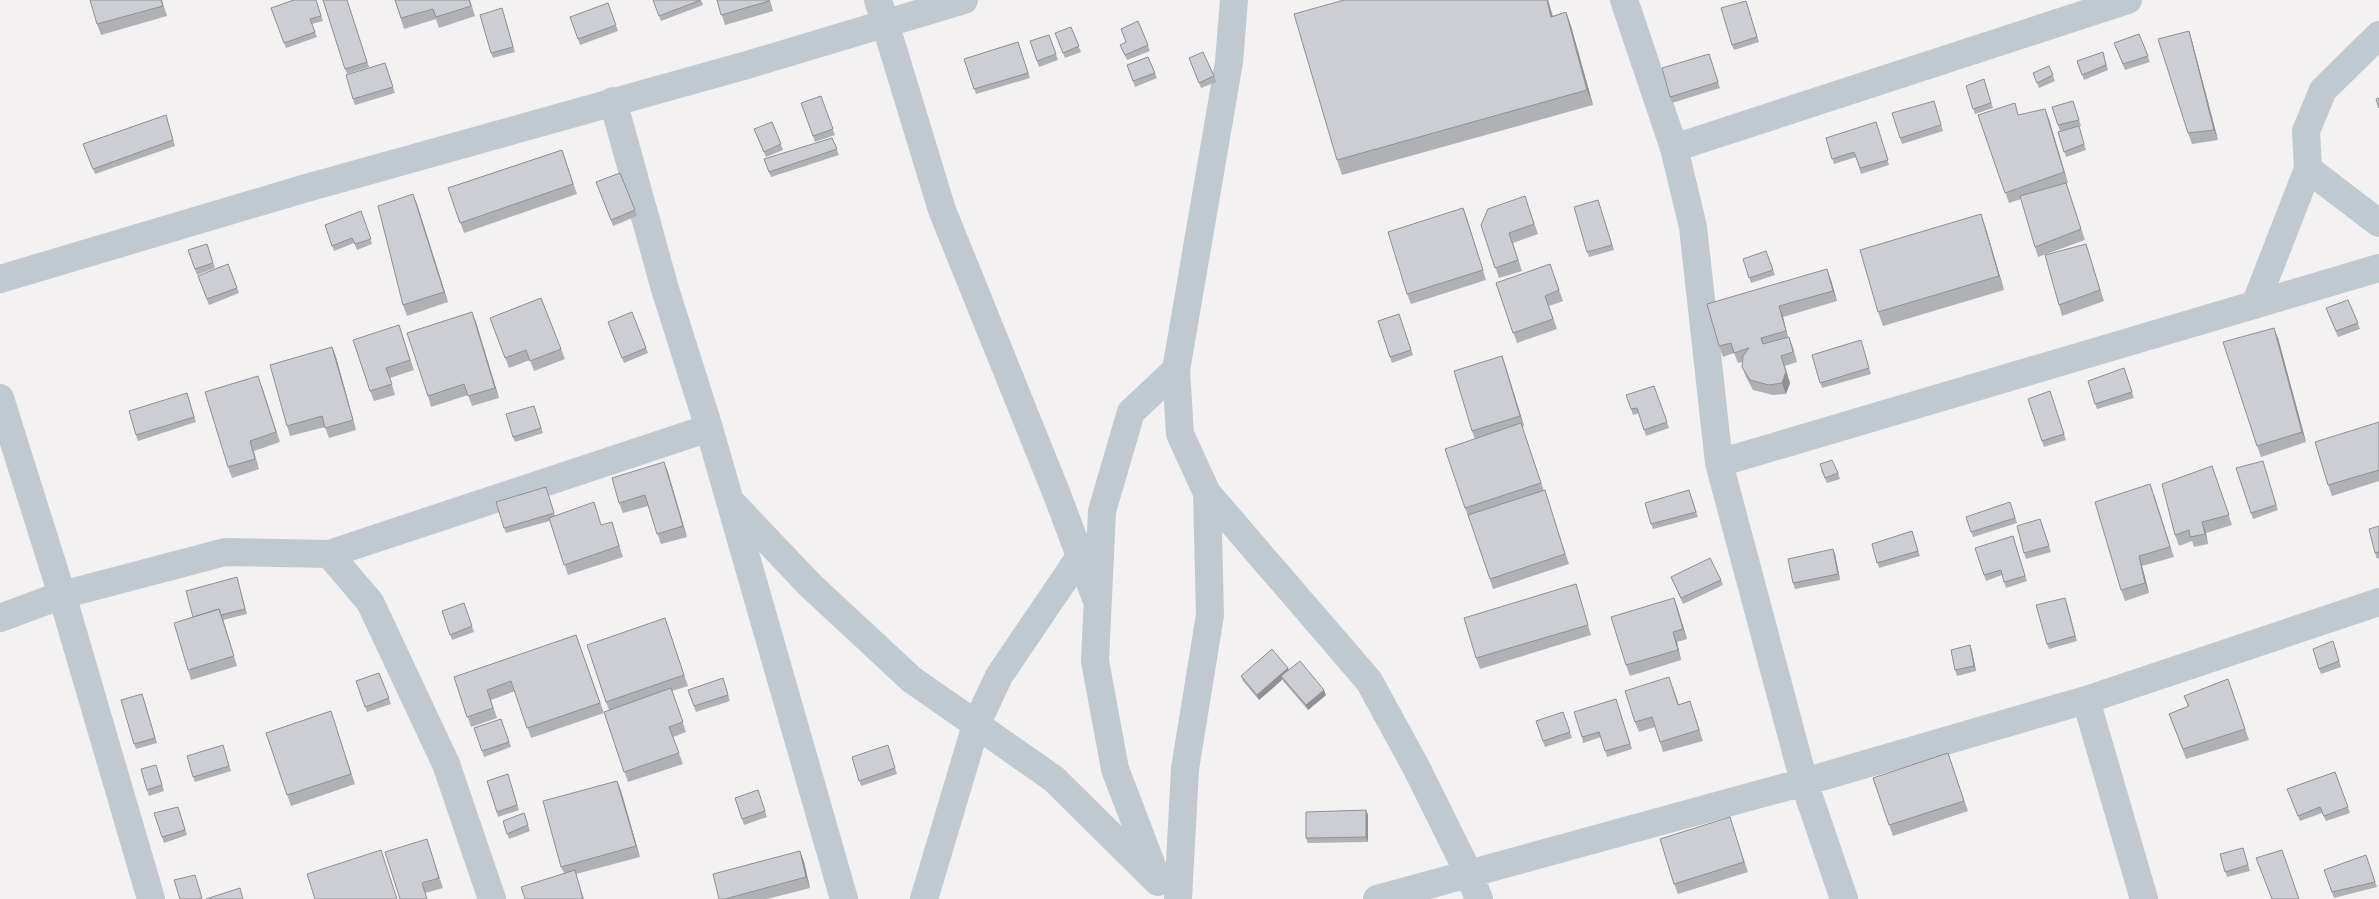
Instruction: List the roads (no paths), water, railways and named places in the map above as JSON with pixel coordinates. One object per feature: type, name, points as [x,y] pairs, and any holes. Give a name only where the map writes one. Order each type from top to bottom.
[{"type":"street","points":[[0,279],[312,186],[747,65],[881,11],[964,0]]},
{"type":"street","points":[[1234,0],[1227,71],[1176,370],[1180,434],[1208,493],[1369,681],[1416,767],[1469,874],[1479,899]]},
{"type":"street","points":[[1624,0],[1674,148],[1693,227],[1720,463],[1804,782],[1844,899]]},
{"type":"street","points":[[1674,148],[2128,0]]},
{"type":"street","points":[[881,11],[942,210],[1098,601]]},
{"type":"street","points":[[2255,305],[2308,169],[2306,131],[2323,90],[2379,35]]},
{"type":"street","points":[[613,101],[665,289],[709,428],[844,899]]},
{"type":"street","points":[[2308,169],[2379,223]]},
{"type":"street","points":[[1720,463],[2379,268]]},
{"type":"street","points":[[1166,893],[1115,769],[1095,661],[1102,511],[1131,412],[1176,370]]},
{"type":"street","points":[[0,398],[62,595],[151,899]]},
{"type":"street","points":[[0,618],[62,595],[225,552],[328,554],[709,428]]},
{"type":"street","points":[[1166,893],[1210,615],[1208,493]]},
{"type":"street","points":[[730,500],[810,585],[911,679],[1054,779],[1166,893]]},
{"type":"street","points":[[328,554],[370,602],[446,764],[492,899]]},
{"type":"street","points":[[924,899],[976,725],[999,676],[1081,555]]},
{"type":"street","points":[[1377,899],[1804,782],[2086,700],[2379,602]]},
{"type":"street","points":[[2086,700],[2144,899]]}]
